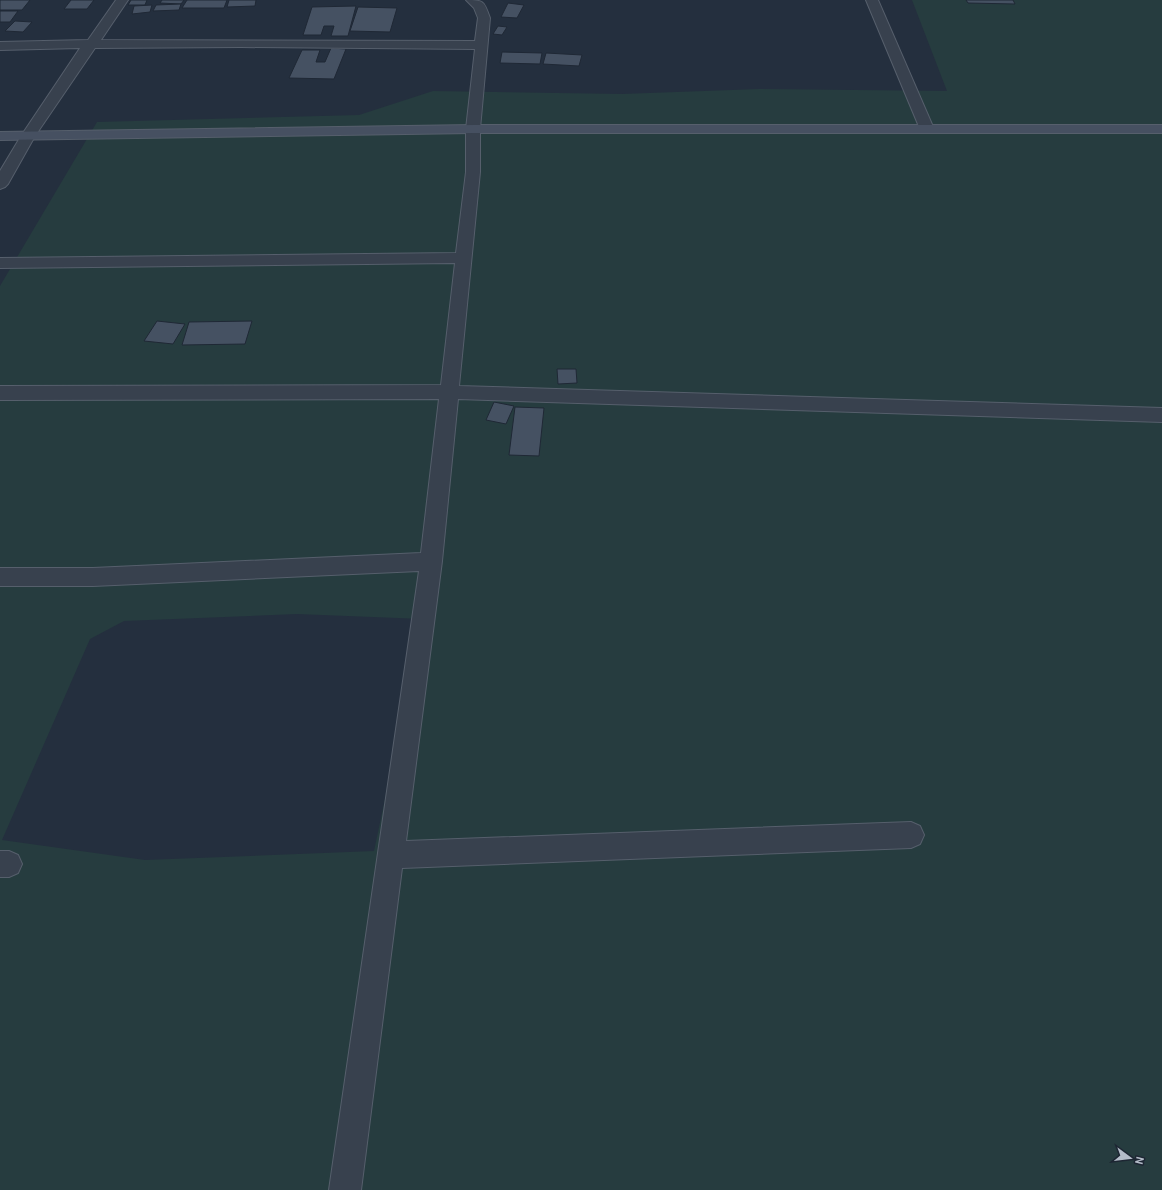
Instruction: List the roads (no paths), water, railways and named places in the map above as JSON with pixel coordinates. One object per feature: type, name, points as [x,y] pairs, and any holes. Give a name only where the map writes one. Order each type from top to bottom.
[{"type":"street","points":[[0,184],[28,136],[86,49],[92,43],[122,0]]},
{"type":"street","points":[[345,1190],[432,561],[473,172],[474,129],[484,18],[480,6],[472,0]]},
{"type":"street","points":[[872,0],[927,129]]},
{"type":"street","points":[[0,46],[92,43],[176,44],[267,42],[482,45]]},
{"type":"street","points":[[0,136],[474,129],[1162,129]]},
{"type":"street","points":[[0,263],[464,258]]},
{"type":"street","points":[[0,393],[449,392],[1162,415]]},
{"type":"street","points":[[0,578],[93,577],[432,561]]},
{"type":"street","points":[[391,854],[911,835]]}]
